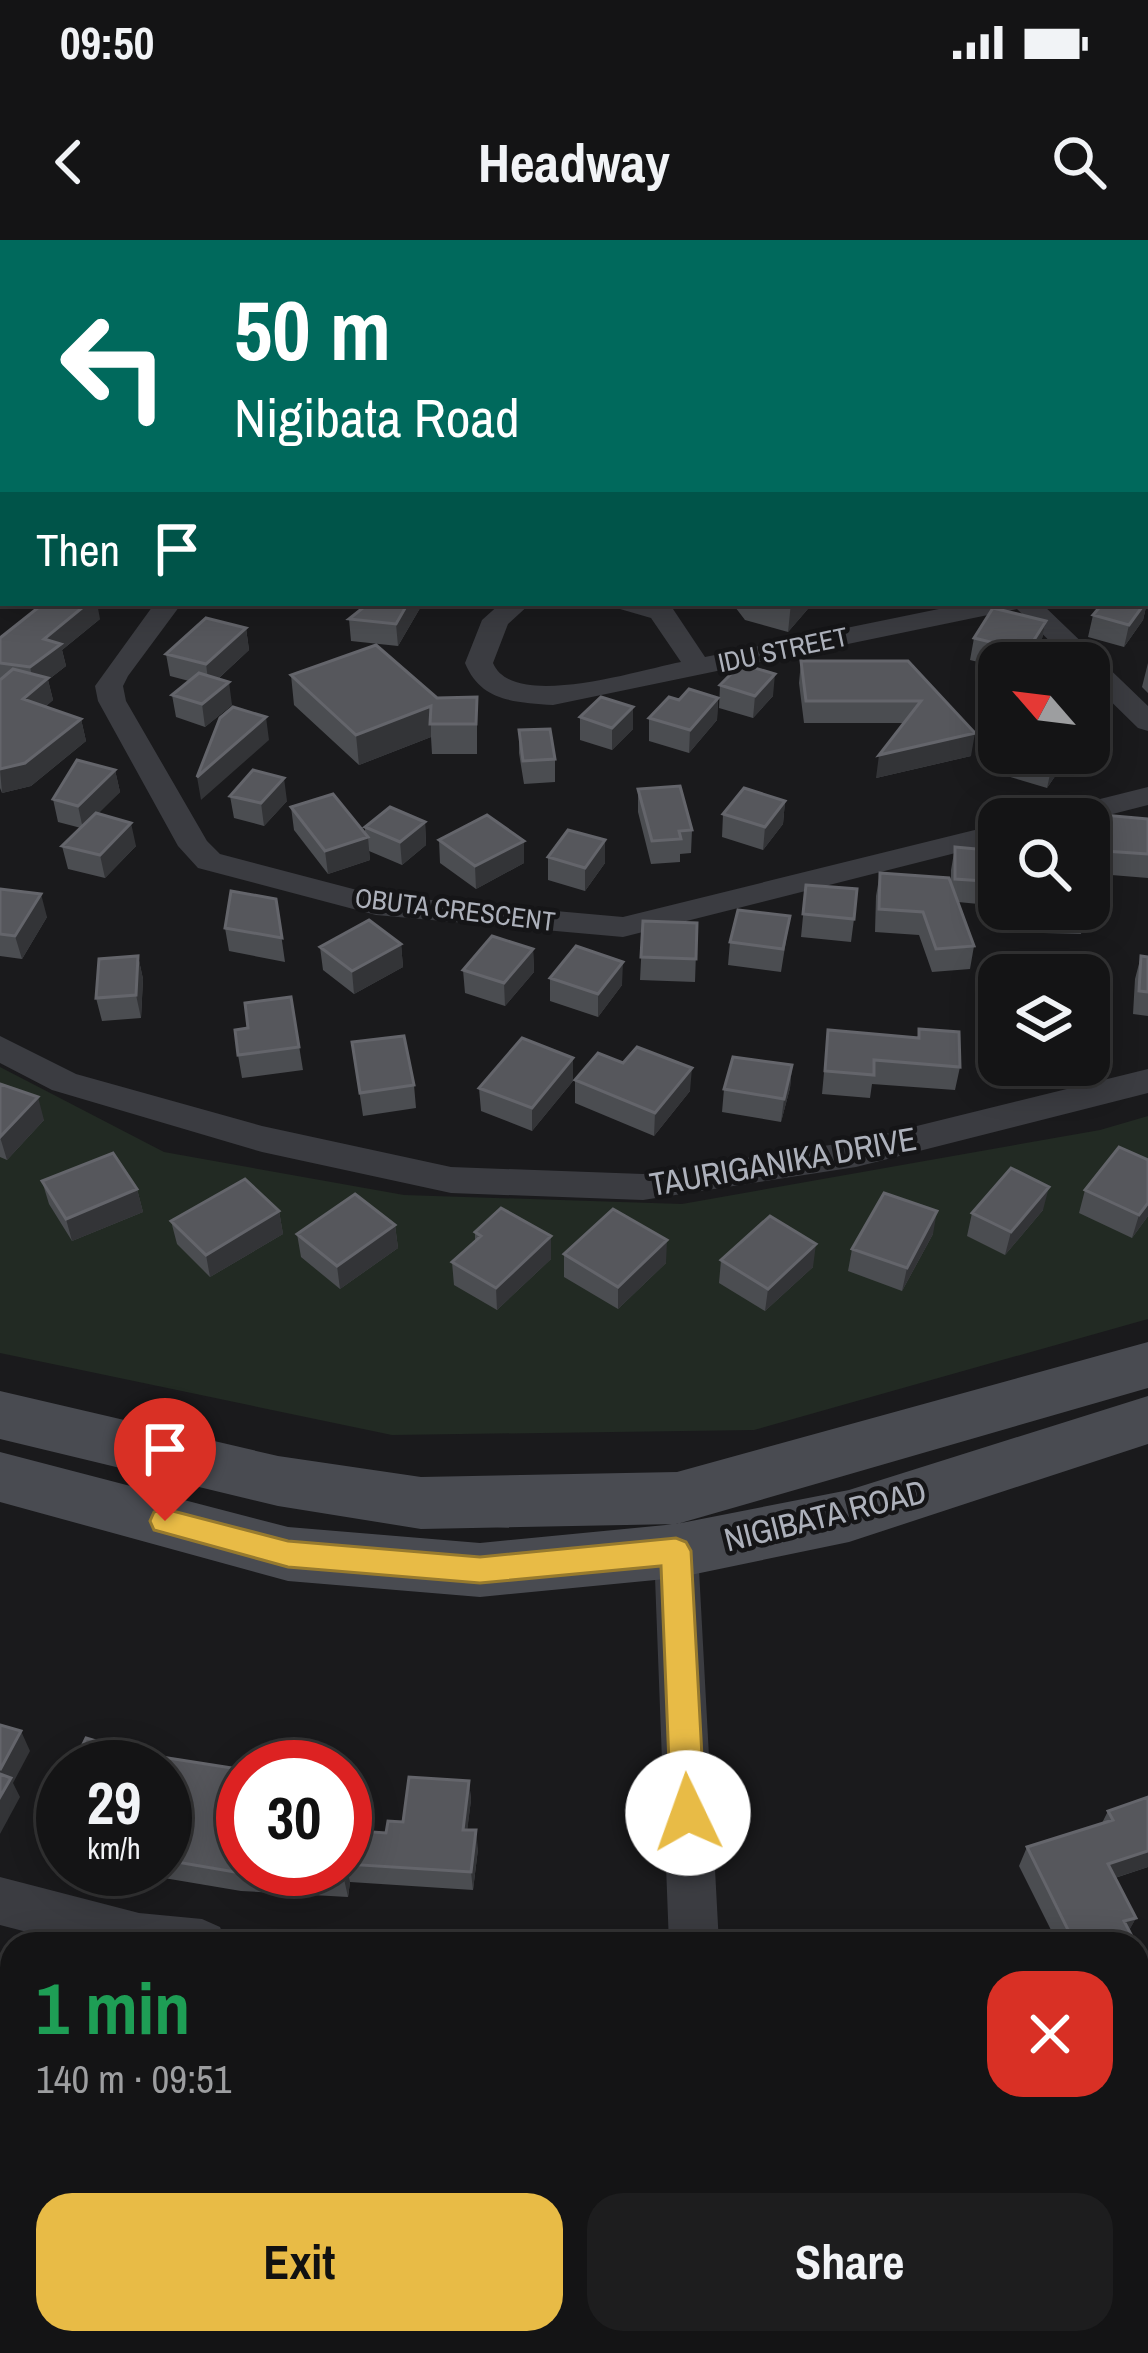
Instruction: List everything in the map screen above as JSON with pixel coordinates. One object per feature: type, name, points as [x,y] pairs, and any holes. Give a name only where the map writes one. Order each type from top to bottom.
[{"type":"street","name":"OBUTA CRESCENT","points":[[162,606],[115,675],[110,686],[112,701],[194,846],[209,861],[247,872],[376,905],[623,927],[978,838]]},
{"type":"street","name":"IDU STREET","points":[[514,606],[496,620],[479,663],[486,680],[510,694],[553,696],[994,606]]},
{"type":"street","points":[[640,606],[661,612],[699,668]]},
{"type":"street","points":[[1030,606],[1067,642]]},
{"type":"street","points":[[1110,685],[1148,722]]},
{"type":"street","points":[[1110,805],[1148,796]]},
{"type":"street","name":"TAURIGANIKA DRIVE","points":[[0,1048],[64,1082],[262,1139],[430,1176],[643,1187],[856,1154],[1148,1081]]},
{"type":"street","name":"NIGIBATA ROAD","points":[[0,1415],[278,1481],[421,1504],[677,1498],[1148,1364]]},
{"type":"street","name":"NIGIBATA ROAD","points":[[0,1478],[288,1554],[480,1570],[676,1551],[849,1516],[1148,1420]]},
{"type":"street","points":[[676,1551],[693,1932]]},
{"type":"street","points":[[0,1901],[121,1932]]},
{"type":"shaded area","points":[[0,1067],[164,1152],[404,1195],[682,1204],[1100,1130],[1148,1116],[1148,1319],[754,1430],[392,1435],[0,1353]]},
{"type":"building","points":[[40,606],[84,606],[44,639],[61,644],[30,667],[0,663],[0,638]]},
{"type":"building","points":[[365,606],[406,606],[396,624],[349,619]]},
{"type":"building","points":[[1100,606],[1143,606],[1129,625],[1093,615]]},
{"type":"building","points":[[993,608],[1046,621],[1033,642],[974,638]]},
{"type":"building","points":[[206,618],[246,628],[206,664],[166,654]]},
{"type":"building","points":[[376,645],[437,698],[477,697],[476,724],[430,724],[431,706],[356,735],[291,675]]},
{"type":"building","points":[[801,661],[908,661],[975,733],[879,755],[921,701],[806,701]]},
{"type":"building","points":[[741,664],[775,674],[755,696],[720,685]]},
{"type":"building","points":[[13,669],[48,678],[23,699],[81,719],[25,763],[0,769],[0,680]]},
{"type":"building","points":[[199,673],[229,682],[202,704],[172,695]]},
{"type":"building","points":[[689,689],[718,698],[690,730],[649,718],[669,697],[679,700]]},
{"type":"building","points":[[601,697],[633,707],[612,728],[580,717]]},
{"type":"building","points":[[233,707],[266,717],[197,777],[220,718]]},
{"type":"building","points":[[550,729],[555,759],[523,761],[519,730]]},
{"type":"building","points":[[77,760],[115,770],[78,806],[53,799]]},
{"type":"building","points":[[253,770],[284,778],[261,803],[230,796]]},
{"type":"building","points":[[680,786],[692,830],[679,831],[681,839],[652,841],[638,789]]},
{"type":"building","points":[[744,788],[785,801],[765,827],[723,814]]},
{"type":"building","points":[[333,794],[368,837],[325,851],[291,807]]},
{"type":"building","points":[[390,807],[425,822],[400,842],[365,827]]},
{"type":"building","points":[[96,813],[131,823],[100,855],[62,846]]},
{"type":"building","points":[[487,815],[524,841],[475,866],[439,840]]},
{"type":"building","points":[[1110,816],[1148,819],[1148,854],[1110,851]]},
{"type":"building","points":[[568,830],[605,840],[585,868],[548,857]]},
{"type":"building","points":[[955,847],[978,849],[978,881],[955,879]]},
{"type":"building","points":[[880,873],[949,878],[974,946],[936,949],[923,912],[879,909]]},
{"type":"building","points":[[806,885],[857,889],[854,919],[803,914]]},
{"type":"building","points":[[0,889],[41,894],[15,936],[0,934]]},
{"type":"building","points":[[231,891],[276,899],[282,938],[225,928]]},
{"type":"building","points":[[738,910],[790,916],[783,949],[730,942]]},
{"type":"building","points":[[369,920],[401,944],[352,971],[320,947]]},
{"type":"building","points":[[643,921],[697,923],[696,959],[641,957]]},
{"type":"building","points":[[492,936],[533,949],[504,983],[463,970]]},
{"type":"building","points":[[576,946],[623,962],[598,994],[550,978]]},
{"type":"building","points":[[138,956],[136,995],[96,998],[99,959]]},
{"type":"building","points":[[1141,956],[1148,957],[1148,992],[1139,991]]},
{"type":"building","points":[[291,997],[299,1047],[238,1055],[235,1030],[248,1028],[245,1003]]},
{"type":"building","points":[[919,1029],[959,1032],[960,1067],[874,1060],[874,1075],[825,1071],[828,1030],[919,1038]]},
{"type":"building","points":[[404,1036],[414,1085],[360,1093],[352,1042]]},
{"type":"building","points":[[522,1038],[573,1058],[532,1108],[479,1088]]},
{"type":"building","points":[[637,1047],[692,1068],[655,1113],[575,1080],[598,1053],[623,1063]]},
{"type":"building","points":[[733,1057],[792,1065],[784,1099],[724,1089]]},
{"type":"building","points":[[0,1084],[38,1097],[0,1137]]},
{"type":"building","points":[[1119,1147],[1148,1160],[1148,1203],[1139,1215],[1085,1190]]},
{"type":"building","points":[[113,1153],[137,1189],[66,1219],[42,1181]]},
{"type":"building","points":[[1011,1168],[1049,1187],[1011,1232],[972,1213]]},
{"type":"building","points":[[245,1179],[279,1211],[206,1255],[171,1221]]},
{"type":"building","points":[[884,1193],[937,1211],[907,1268],[852,1249]]},
{"type":"building","points":[[355,1194],[395,1225],[337,1266],[297,1234]]},
{"type":"building","points":[[501,1208],[551,1236],[496,1288],[452,1262],[481,1236],[475,1232]]},
{"type":"building","points":[[613,1209],[667,1240],[618,1287],[564,1254]]},
{"type":"building","points":[[770,1216],[816,1244],[768,1289],[721,1260]]},
{"type":"building","points":[[0,1725],[21,1731],[0,1770]]},
{"type":"building","points":[[192,1762],[216,1766],[216,1869],[192,1865]]},
{"type":"building","points":[[0,1774],[11,1778],[0,1797]]},
{"type":"building","points":[[409,1777],[469,1781],[463,1830],[476,1830],[471,1872],[372,1866],[372,1832],[386,1833],[388,1821],[403,1822]]},
{"type":"building","points":[[1148,1797],[1148,1851],[1108,1864],[1136,1918],[1124,1921],[1130,1932],[1069,1932],[1027,1847],[1113,1820],[1108,1811]]},
{"type":"route","points":[[165,1521],[288,1554],[480,1570],[676,1551],[688,1813]]}]
